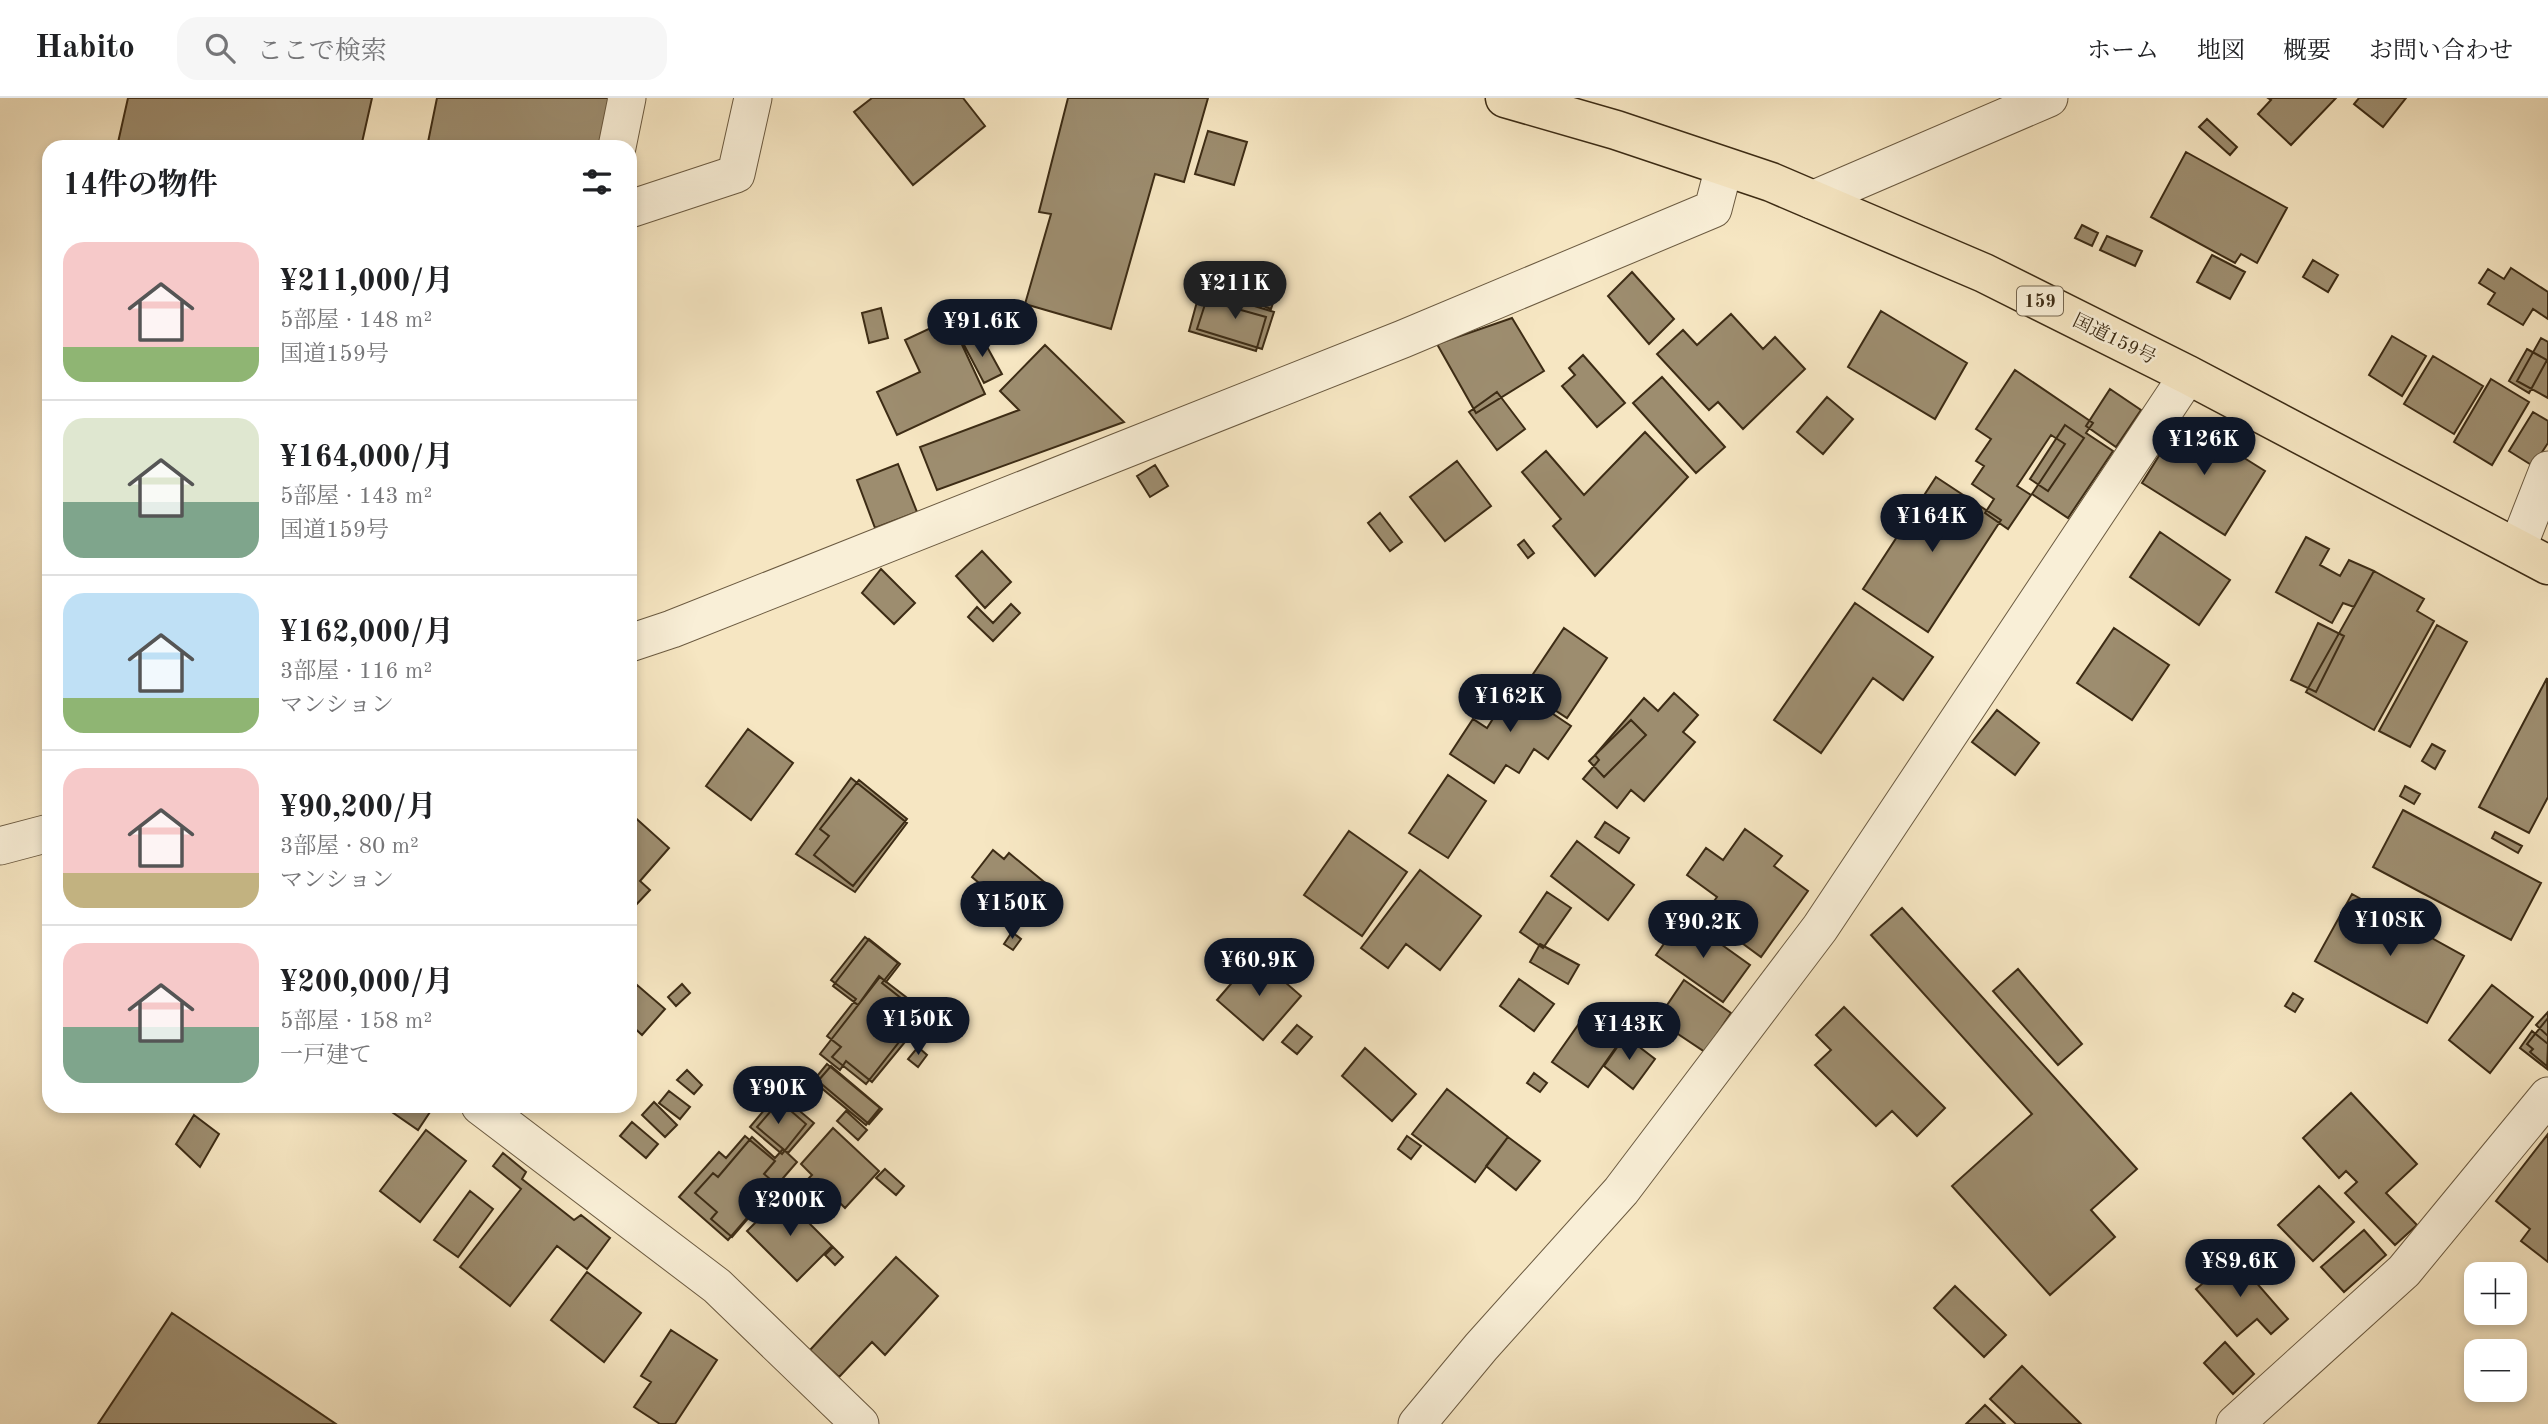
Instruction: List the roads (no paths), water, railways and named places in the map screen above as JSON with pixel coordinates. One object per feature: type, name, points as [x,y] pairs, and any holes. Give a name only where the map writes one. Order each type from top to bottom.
[{"type":"highway","name":"国道159号","points":[[1505,98],[1616,130],[1771,182],[1984,273],[2188,374],[2532,557]]},
{"type":"street","points":[[618,140],[627,98]]},
{"type":"street","points":[[637,207],[736,174],[753,98]]},
{"type":"street","points":[[1812,200],[2049,98]]},
{"type":"street","points":[[637,641],[1403,339],[1713,209],[1724,167]]},
{"type":"street","points":[[1418,1424],[1481,1347],[1621,1191],[1820,928],[2188,374]]},
{"type":"street","points":[[2532,557],[2548,470]]},
{"type":"street","points":[[0,846],[42,835]]},
{"type":"street","points":[[2235,1424],[2404,1271],[2548,1096]]},
{"type":"street","points":[[489,1113],[717,1286],[860,1424]]}]
